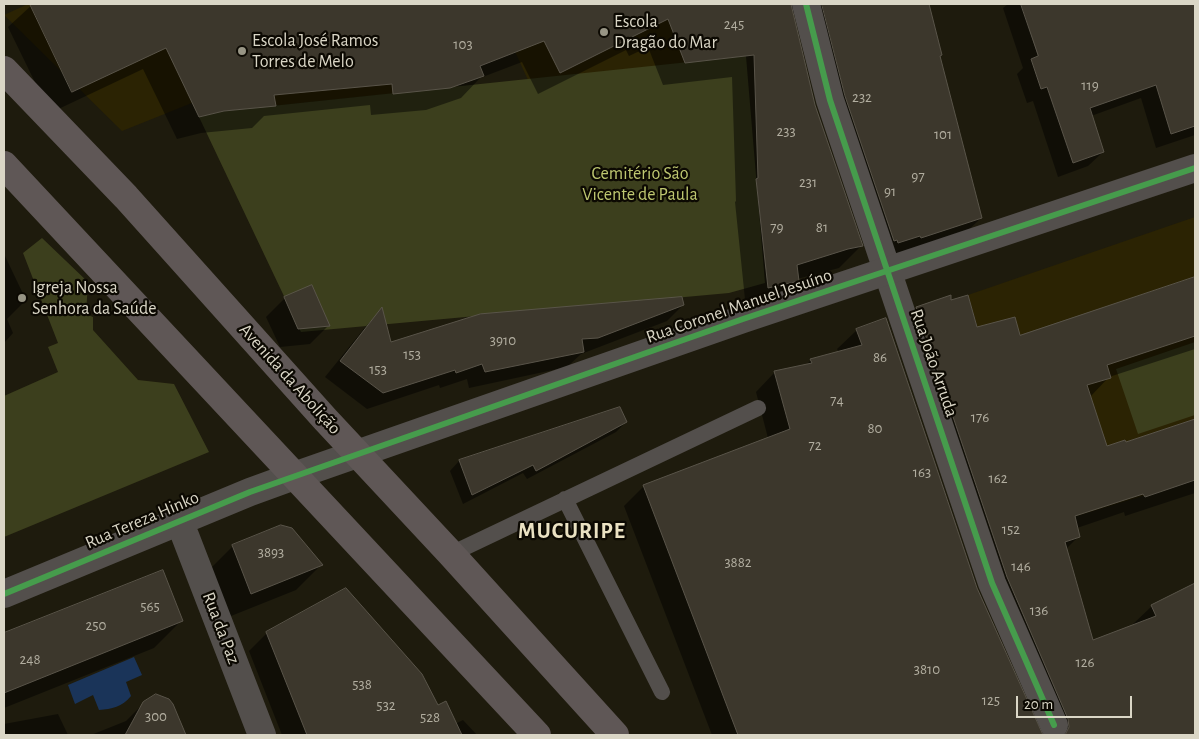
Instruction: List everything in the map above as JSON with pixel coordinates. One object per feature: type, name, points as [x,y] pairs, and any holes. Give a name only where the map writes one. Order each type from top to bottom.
[{"type":"main road","name":"Avenida da Abolição","points":[[4,70],[144,216],[358,454],[616,735]]},
{"type":"main road","points":[[4,166],[537,735]]},
{"type":"street","name":"Rua João Arruda","points":[[806,4],[830,100],[992,583],[1054,725]]},
{"type":"street","name":"Rua Coronel Manuel Jesuíno","points":[[294,476],[744,319],[1195,168]]},
{"type":"street","name":"Rua Tereza Hinko","points":[[4,594],[179,520],[294,476]]},
{"type":"street","name":"Rua da Paz","points":[[179,520],[262,735]]},
{"type":"lane","points":[[451,554],[758,408]]},
{"type":"lane","points":[[565,499],[662,692]]},
{"type":"shaded area","name":"Escola José Ramos Torres de Melo","points":[[28,4],[424,4],[458,87],[224,111],[199,117],[192,103],[122,131],[4,15]]},
{"type":"shaded area","name":"Escola Dragão do Mar","points":[[493,4],[692,4],[714,60],[528,80]]},
{"type":"shaded area","points":[[1195,217],[1195,480],[1038,528],[968,295]]},
{"type":"green space","name":"Cemitério São Vicente de Paula","points":[[746,56],[765,283],[729,293],[301,332],[199,117],[224,111]]},
{"type":"green space","points":[[42,238],[88,282],[86,314],[93,317],[93,330],[138,380],[174,384],[209,452],[4,537],[4,396],[58,372],[48,347],[58,343],[23,253]]},
{"type":"green space","points":[[1195,342],[1195,415],[1138,434],[1116,369]]},
{"type":"water","points":[[134,657],[142,675],[126,682],[131,696],[124,703],[112,708],[99,710],[93,695],[75,704],[68,685]]},
{"type":"building","points":[[30,4],[791,4],[815,105],[863,246],[797,265],[799,281],[768,288],[756,179],[758,178],[754,55],[685,63],[668,19],[560,73],[544,41],[480,66],[484,76],[450,88],[393,94],[392,84],[274,95],[276,106],[224,111],[199,117],[166,48],[72,92]]},
{"type":"building","points":[[822,4],[929,4],[942,55],[940,56],[982,218],[921,238],[920,236],[898,243],[897,240],[894,241],[845,96]]},
{"type":"building","points":[[1021,4],[1195,4],[1195,126],[1171,134],[1156,85],[1090,108],[1104,152],[1073,163],[1047,87],[1041,89],[1031,59],[1038,56]]},
{"type":"building","points":[[1195,277],[1195,336],[1107,365],[1111,378],[1087,385],[1107,446],[1125,440],[1126,442],[1195,419],[1195,480],[1145,497],[1143,494],[1075,516],[1080,537],[1065,542],[1093,640],[1156,616],[1151,605],[1195,583],[1195,735],[1065,735],[1069,727],[1068,719],[1007,577],[916,307],[951,295],[951,300],[968,295],[977,327],[1015,317],[1020,335]]},
{"type":"building","points":[[312,285],[330,326],[298,329],[284,297]]},
{"type":"building","points":[[682,297],[684,305],[598,338],[582,339],[584,352],[485,372],[482,364],[456,373],[455,370],[383,393],[340,361],[382,307],[391,342],[480,314]]},
{"type":"building","points":[[886,318],[977,588],[1043,735],[738,735],[643,485],[790,429],[774,371],[812,363],[810,359],[862,345],[856,329]]},
{"type":"building","points":[[620,407],[627,422],[536,471],[533,465],[472,495],[459,460]]},
{"type":"building","points":[[281,525],[292,528],[323,565],[251,594],[232,545]]},
{"type":"building","points":[[163,570],[183,621],[4,693],[4,633]]},
{"type":"building","points":[[346,588],[422,674],[438,705],[446,701],[462,735],[307,735],[266,632]]},
{"type":"building","points":[[156,694],[169,699],[173,704],[186,735],[125,735],[143,702]]},
{"type":"cycle path","points":[[806,4],[830,100],[992,583],[1054,725]]},
{"type":"cycle path","points":[[4,594],[250,492],[743,319],[1195,168]]},
{"type":"place","name":"Escola Dragão do Mar","points":[[604,32]]},
{"type":"place","name":"Escola José Ramos Torres de Melo","points":[[242,51]]},
{"type":"place","name":"Igreja Nossa Senhora da Saúde","points":[[22,298]]},
{"type":"district","name":"MUCURIPE","points":[[572,531]]}]
